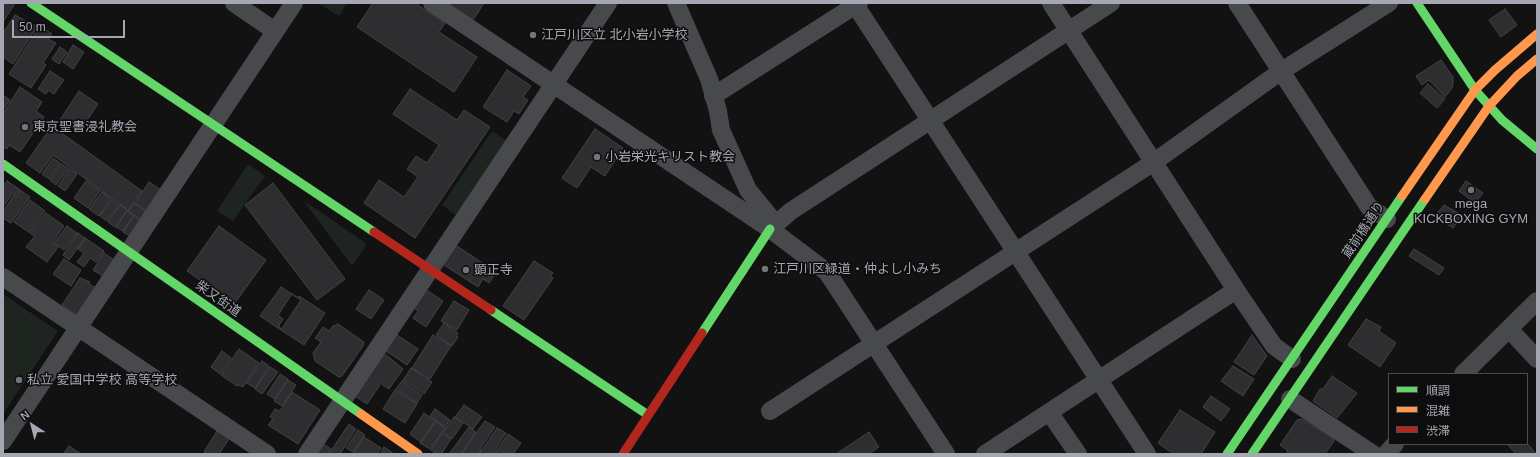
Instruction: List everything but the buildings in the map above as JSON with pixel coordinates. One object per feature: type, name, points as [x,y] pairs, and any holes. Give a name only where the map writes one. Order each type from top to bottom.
[{"type":"main road","points":[[31,3],[648,414]]},
{"type":"main road","points":[[1417,3],[1475,90],[1489,106],[1537,149]]},
{"type":"main road","name":"蔵前橋通り","points":[[1227,454],[1475,90],[1517,49],[1537,34]]},
{"type":"main road","points":[[1252,454],[1489,106],[1537,59]]},
{"type":"main road","name":"柴又街道","points":[[3,164],[418,454]]},
{"type":"main road","points":[[623,454],[648,414],[776,223]]},
{"type":"street","points":[[234,3],[276,31]]},
{"type":"street","points":[[3,441],[294,3]]},
{"type":"street","points":[[432,3],[553,85],[776,223]]},
{"type":"street","points":[[306,454],[429,268],[608,3]]},
{"type":"street","points":[[676,3],[709,79],[721,130],[748,190],[776,223],[827,272],[946,454]]},
{"type":"street","points":[[1051,3],[1236,290],[1274,346],[1292,359]]},
{"type":"street","points":[[776,223],[931,119],[1111,3]]},
{"type":"street","points":[[1237,3],[1280,72],[1369,207],[1387,219]]},
{"type":"street","points":[[770,411],[1154,162],[1280,72],[1389,3]]},
{"type":"street","points":[[713,96],[856,4],[1147,454]]},
{"type":"street","points":[[3,277],[267,454]]},
{"type":"street","points":[[985,454],[1236,290]]},
{"type":"street","points":[[1464,373],[1537,301]]},
{"type":"street","points":[[1509,329],[1537,359]]},
{"type":"street","points":[[1290,398],[1373,454]]},
{"type":"street","points":[[1049,412],[1078,454]]},
{"type":"street","points":[[1386,454],[1395,445]]},
{"type":"shaded area","points":[[318,3],[347,3],[339,16]]},
{"type":"shaded area","points":[[492,131],[507,141],[457,216],[442,205]]},
{"type":"shaded area","points":[[248,164],[265,176],[233,221],[217,211]]},
{"type":"shaded area","points":[[303,200],[367,244],[352,266]]},
{"type":"shaded area","name":"私立 愛国中学校 高等学校","points":[[3,294],[58,331],[3,414]]},
{"type":"traffic: fast","points":[[31,3],[374,232]]},
{"type":"traffic: fast","points":[[1417,3],[1475,90],[1502,120],[1537,149]]},
{"type":"traffic: fast","points":[[3,164],[361,414]]},
{"type":"traffic: fast","points":[[1227,454],[1402,196]]},
{"type":"traffic: fast","points":[[1252,454],[1425,199]]},
{"type":"traffic: fast","points":[[702,333],[770,229]]},
{"type":"traffic: fast","points":[[491,310],[648,415]]},
{"type":"traffic: slow","points":[[1402,196],[1475,90],[1495,70],[1537,34]]},
{"type":"traffic: slow","points":[[1425,199],[1489,106],[1517,76],[1537,59]]},
{"type":"traffic: slow","points":[[361,414],[418,454]]},
{"type":"traffic: jam","points":[[374,232],[491,310]]},
{"type":"traffic: jam","points":[[623,454],[702,333]]},
{"type":"place","name":"江戸川区立 北小岩小学校","points":[[533,35]]},
{"type":"place","name":"東京聖書浸礼教会","points":[[25,127]]},
{"type":"place","name":"小岩栄光キリスト教会","points":[[597,157]]},
{"type":"place","name":"mega KICKBOXING GYM","points":[[1471,190]]},
{"type":"place","name":"江戸川区緑道・仲よし小みち","points":[[765,269]]},
{"type":"place","name":"顕正寺","points":[[466,270]]},
{"type":"place","name":"私立 愛国中学校 高等学校","points":[[19,380]]}]
